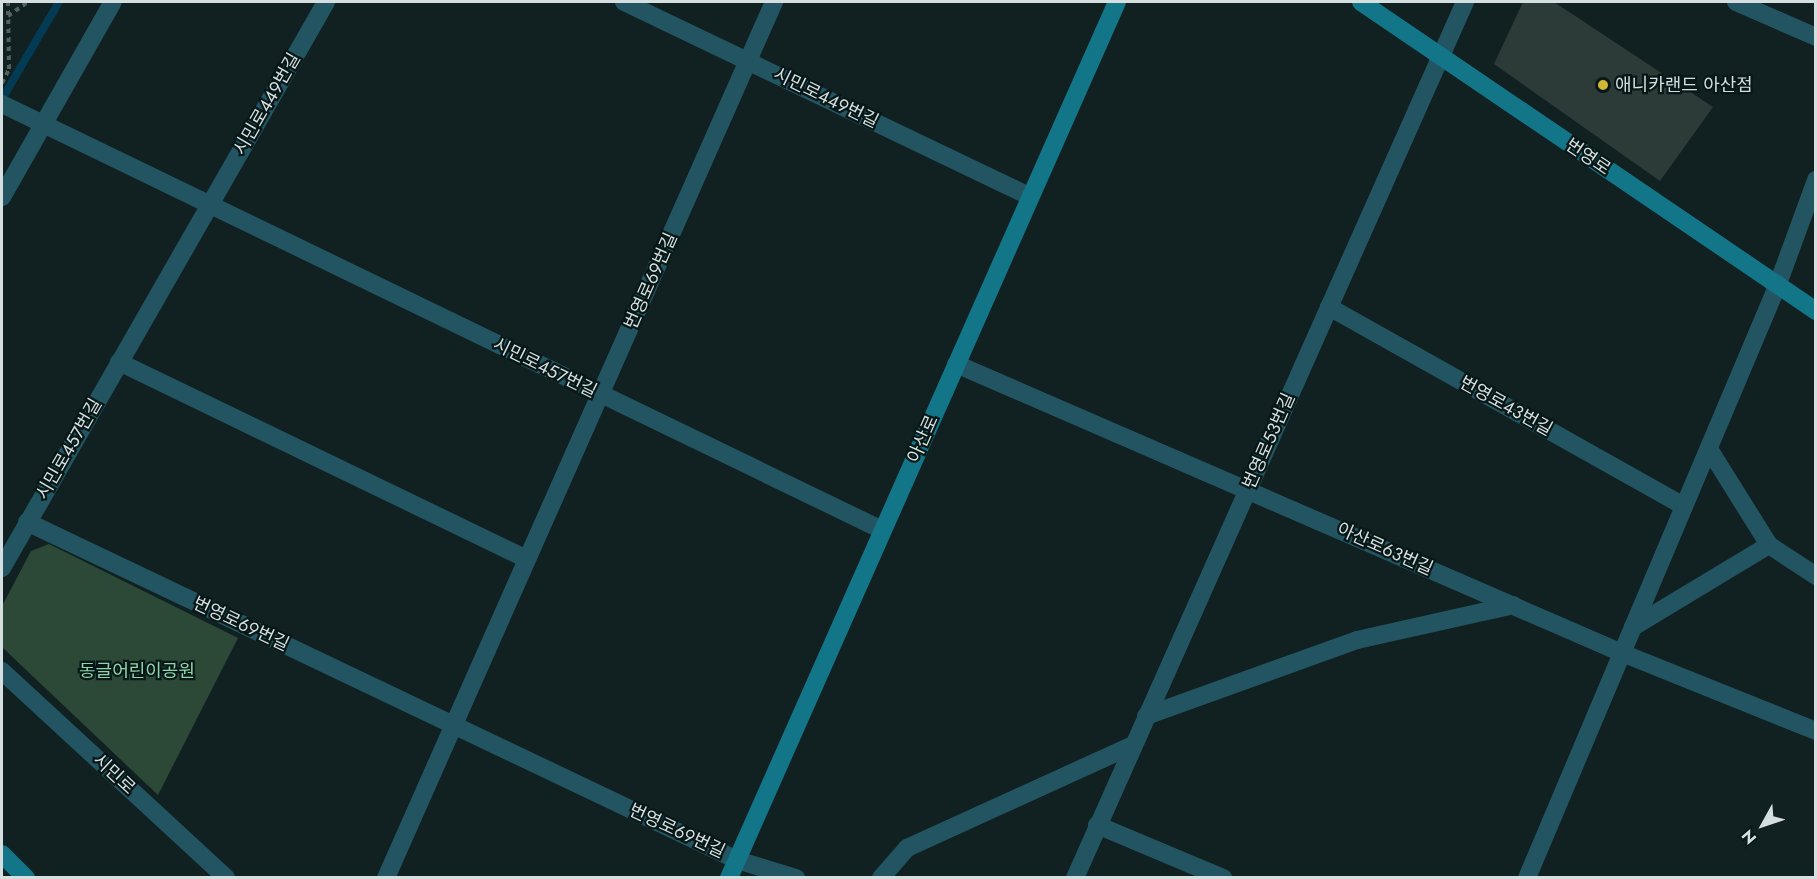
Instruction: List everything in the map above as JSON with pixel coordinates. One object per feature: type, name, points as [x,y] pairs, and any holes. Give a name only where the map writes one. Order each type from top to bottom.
[{"type":"street","points":[[2,197],[113,2]]},
{"type":"street","name":"시민로449번길","points":[[209,206],[326,2]]},
{"type":"street","name":"시민로449번길","points":[[624,2],[1027,195]]},
{"type":"street","name":"번영로69번길","points":[[386,878],[774,2]]},
{"type":"street","name":"아산로","points":[[729,878],[956,364],[1027,195],[1117,2]]},
{"type":"street","name":"번영로","points":[[1361,2],[1440,58],[1815,310]]},
{"type":"street","name":"번영로53번길","points":[[1075,878],[1465,2]]},
{"type":"street","points":[[1736,2],[1815,37]]},
{"type":"street","name":"시민로457번길","points":[[2,105],[882,530]]},
{"type":"street","points":[[1527,878],[1778,284],[1815,180]]},
{"type":"street","name":"시민로457번길","points":[[2,568],[209,206]]},
{"type":"street","name":"번영로43번길","points":[[1329,307],[1683,506]]},
{"type":"street","points":[[119,362],[527,559]]},
{"type":"street","name":"아산로63번길","points":[[956,364],[1248,488],[1622,653],[1815,731]]},
{"type":"street","points":[[1709,449],[1769,545],[1815,576]]},
{"type":"street","name":"번영로69번길","points":[[27,522],[737,860],[796,878]]},
{"type":"street","points":[[1633,627],[1769,545]]},
{"type":"street","points":[[1146,716],[1357,640],[1513,605]]},
{"type":"street","name":"시민로","points":[[2,671],[226,878]]},
{"type":"street","points":[[880,878],[907,848],[1133,745]]},
{"type":"street","points":[[1097,825],[1222,878]]},
{"type":"street","points":[[2,854],[26,878]]},
{"type":"path","points":[[2,84],[9,69],[8,2]]},
{"type":"path","points":[[8,16],[28,2]]},
{"type":"green space","name":"동글어린이공원","points":[[49,544],[238,638],[158,795],[3,648],[2,606],[31,551]]},
{"type":"building","name":"애니카랜드 아산점","points":[[1523,2],[1554,2],[1713,107],[1660,181],[1494,64]]},
{"type":"waterway","points":[[2,99],[59,2]]},
{"type":"place","name":"애니카랜드 아산점","points":[[1603,85]]}]
